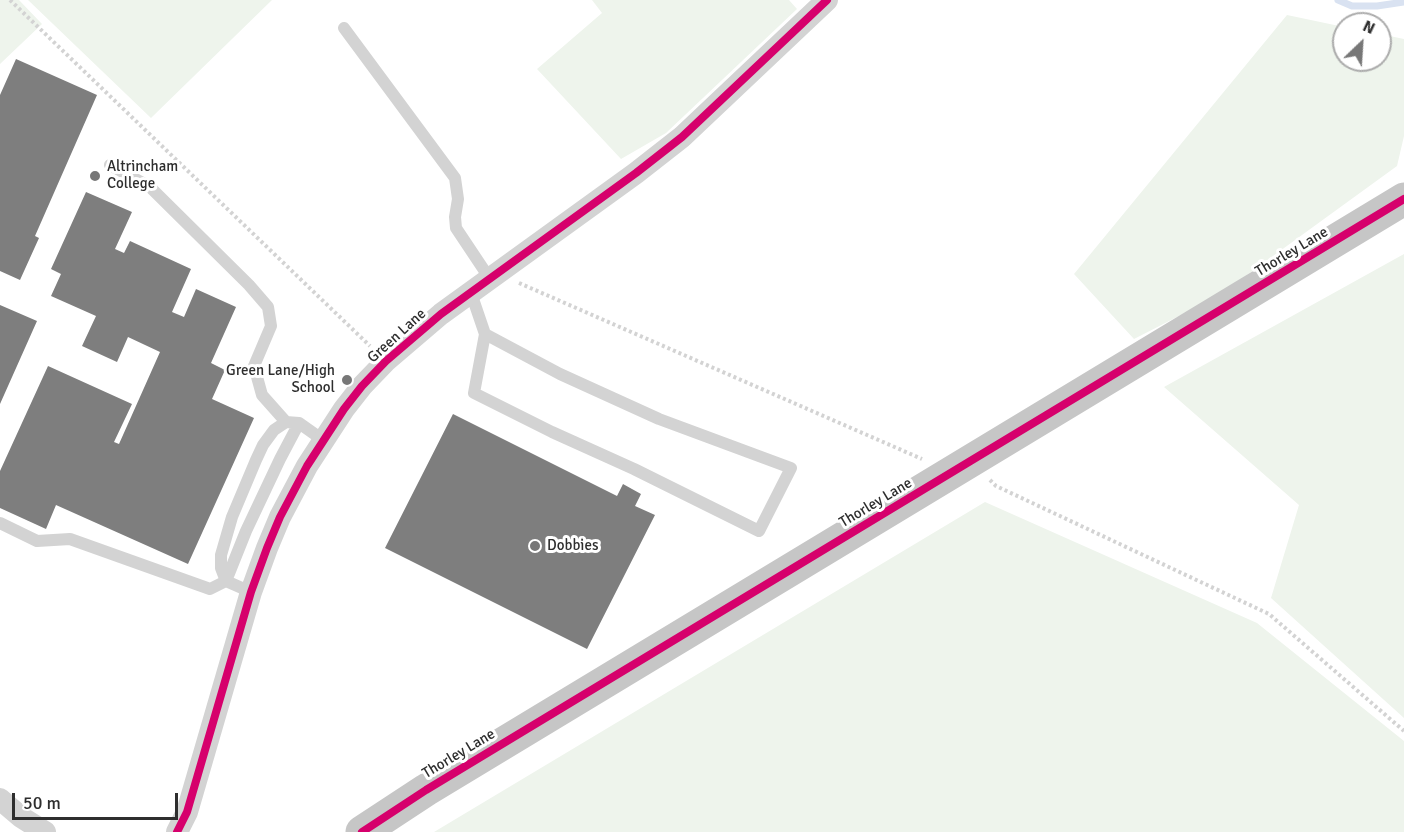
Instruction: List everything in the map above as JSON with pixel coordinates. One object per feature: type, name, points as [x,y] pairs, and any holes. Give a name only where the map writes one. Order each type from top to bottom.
[{"type":"main road","name":"Thorley Lane","points":[[362,832],[426,790],[1404,199]]},
{"type":"street","name":"Green Lane","points":[[177,832],[187,812],[251,592],[267,548],[280,517],[307,466],[344,409],[386,361],[434,320],[666,150],[827,0]]},
{"type":"street","points":[[0,799],[21,817],[45,832]]},
{"type":"lane","points":[[344,28],[455,178],[458,199],[456,228],[494,276]]},
{"type":"lane","points":[[110,165],[150,187],[249,285],[268,308],[271,326],[254,366],[262,395],[286,422]]},
{"type":"lane","points":[[471,293],[485,334],[474,393],[759,531],[790,468],[658,419],[560,374],[485,334]]},
{"type":"lane","points":[[251,592],[226,581],[220,568],[221,555],[232,517],[263,445],[274,430],[286,422],[299,423],[323,440]]},
{"type":"lane","points":[[0,523],[37,541],[70,539],[210,589],[226,581],[251,521],[299,423]]},
{"type":"path","points":[[10,0],[386,361]]},
{"type":"path","points":[[494,276],[962,467],[996,486],[1269,614],[1404,730]]},
{"type":"shaded area","points":[[0,0],[19,0],[42,24],[0,64]]},
{"type":"shaded area","points":[[28,0],[272,0],[151,118]]},
{"type":"shaded area","points":[[592,0],[789,0],[797,9],[666,133],[621,159],[537,69],[602,13]]},
{"type":"shaded area","points":[[1287,15],[1332,24],[1332,72],[1392,72],[1392,36],[1404,39],[1404,136],[1397,166],[1218,296],[1134,339],[1074,274]]},
{"type":"shaded area","points":[[1404,254],[1404,718],[1271,598],[1299,505],[1164,387]]},
{"type":"shaded area","points":[[985,502],[1257,623],[1404,741],[1404,832],[434,832]]},
{"type":"building","points":[[16,59],[97,95],[35,236],[39,238],[20,280],[0,271],[0,95]]},
{"type":"building","points":[[86,192],[132,212],[115,249],[124,253],[130,241],[191,269],[172,312],[184,317],[196,289],[236,307],[211,363],[225,370],[212,399],[254,418],[188,564],[56,505],[46,529],[0,508],[0,471],[48,366],[132,404],[114,442],[119,444],[160,352],[128,337],[117,362],[82,346],[96,316],[51,296],[61,274],[51,269]]},
{"type":"building","points":[[0,305],[37,321],[0,404]]},
{"type":"building","points":[[453,414],[617,496],[623,484],[641,494],[635,506],[655,515],[587,649],[385,548]]},
{"type":"waterway","points":[[1338,0],[1352,6],[1377,6],[1404,2]]},
{"type":"cycle path","points":[[177,832],[187,812],[251,592],[267,548],[280,517],[307,466],[344,409],[386,361],[441,314],[682,137],[827,0]]},
{"type":"cycle path","points":[[362,832],[426,790],[1404,199]]},
{"type":"place","name":"Altrincham College","points":[[95,176]]},
{"type":"place","name":"Green Lane/High School","points":[[347,380]]},
{"type":"place","name":"Dobbies","points":[[535,546]]}]
